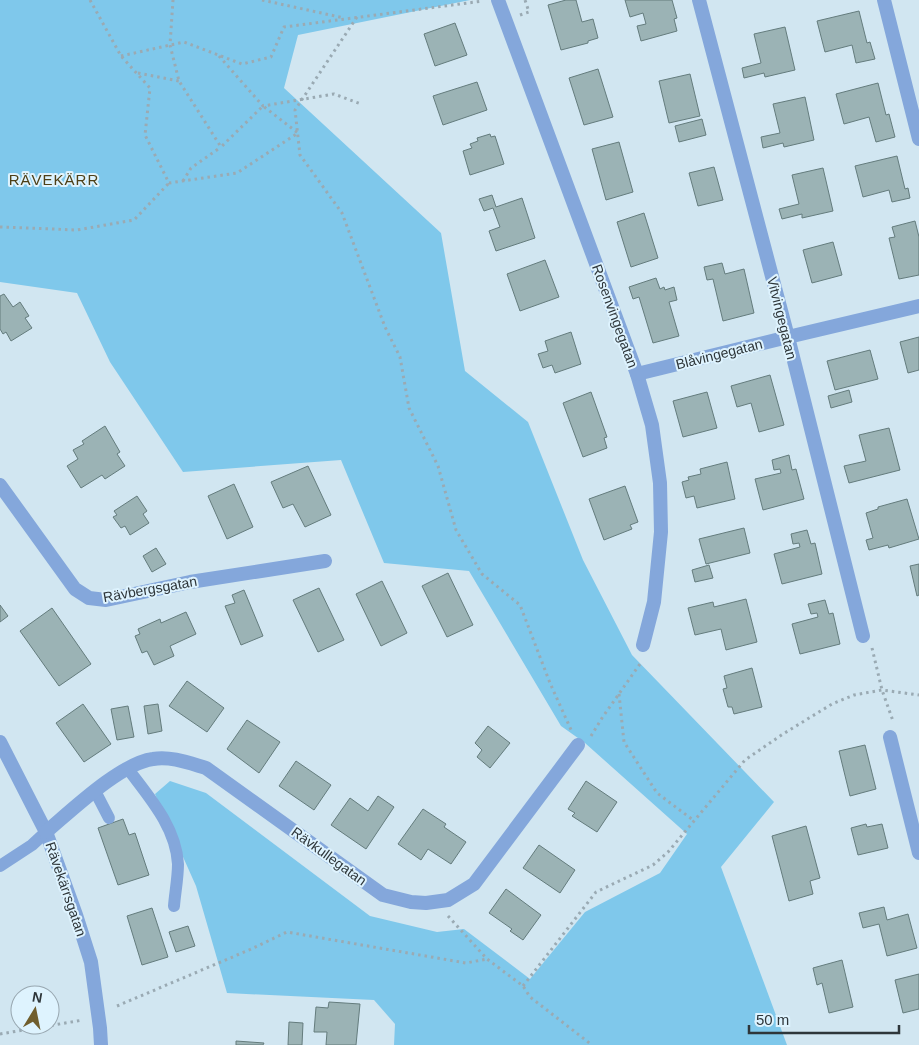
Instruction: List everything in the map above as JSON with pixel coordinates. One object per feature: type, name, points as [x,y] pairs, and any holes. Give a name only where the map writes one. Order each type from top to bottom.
[{"type":"street","name":"Rosenvingegatan","points":[[498,0],[637,374],[652,425],[661,493],[661,532],[654,602],[643,645]]},
{"type":"street","name":"Vitvingegatan","points":[[699,0],[867,639]]},
{"type":"street","points":[[884,0],[919,139]]},
{"type":"street","name":"Blåvingegatan","points":[[637,374],[788,336],[919,306]]},
{"type":"street","name":"Rävbergsgatan","points":[[0,485],[75,588],[89,598],[106,600],[190,582],[325,561]]},
{"type":"street","points":[[892,730],[919,853]]},
{"type":"street","name":"Rävekärrsgatan","points":[[0,742],[46,832],[91,962],[101,1045]]},
{"type":"street","name":"Rävkullegatan","points":[[46,832],[95,791],[136,763],[154,758],[179,760],[206,768],[383,895],[411,902],[426,903],[448,900],[474,884],[578,745]]},
{"type":"lane","points":[[128,769],[158,808],[174,841],[178,863],[174,906]]},
{"type":"lane","points":[[95,791],[109,818]]},
{"type":"lane","points":[[0,866],[32,845],[46,832]]},
{"type":"path","points":[[90,0],[121,56],[150,88],[145,135],[169,183]]},
{"type":"path","points":[[173,0],[170,45],[179,81],[220,147]]},
{"type":"path","points":[[262,0],[348,19]]},
{"type":"path","points":[[121,56],[184,42],[242,64],[271,57],[284,27],[492,0]]},
{"type":"path","points":[[357,17],[295,110],[300,155],[342,213],[385,327],[400,357],[410,408],[438,466],[456,530],[482,574],[520,606],[550,683],[578,745],[584,749],[619,694],[642,663],[643,645]]},
{"type":"path","points":[[218,55],[263,106],[298,133]]},
{"type":"path","points":[[137,73],[179,81]]},
{"type":"path","points":[[183,181],[191,168],[220,147],[263,106],[334,94],[361,104]]},
{"type":"path","points":[[0,227],[76,230],[134,220],[169,183],[237,173],[298,133]]},
{"type":"path","points":[[867,639],[892,730]]},
{"type":"path","points":[[523,986],[596,892],[653,866],[668,852],[745,760],[832,704],[854,695],[882,690],[919,695]]},
{"type":"path","points":[[619,694],[624,742],[657,793],[693,820]]},
{"type":"path","points":[[440,901],[441,909],[487,959],[523,986],[530,997],[592,1045]]},
{"type":"path","points":[[117,1006],[287,932],[466,963],[487,959]]},
{"type":"path","points":[[0,1034],[84,1020]]},
{"type":"shaded area","points":[[0,0],[470,0],[298,35],[284,88],[441,233],[465,371],[528,422],[583,560],[632,655],[774,802],[721,867],[787,1045],[394,1045],[395,1024],[374,1000],[227,993],[196,886],[155,794],[170,781],[206,793],[370,916],[437,932],[464,929],[530,979],[585,912],[660,873],[687,834],[585,743],[561,726],[469,571],[384,563],[341,460],[183,472],[110,362],[77,293],[0,282]]},
{"type":"building","points":[[566,0],[576,0],[582,22],[593,19],[598,38],[588,41],[588,43],[561,50],[548,5]]},
{"type":"building","points":[[625,0],[672,0],[677,18],[674,19],[677,31],[641,41],[637,26],[646,24],[643,13],[630,17]]},
{"type":"building","points":[[859,11],[867,43],[870,42],[875,59],[856,63],[852,45],[825,52],[817,21]]},
{"type":"building","points":[[455,23],[467,55],[435,66],[424,34]]},
{"type":"building","points":[[785,27],[795,70],[765,77],[764,73],[744,78],[742,68],[761,63],[754,34]]},
{"type":"building","points":[[598,69],[613,117],[584,125],[569,78]]},
{"type":"building","points":[[690,74],[700,116],[669,123],[659,81]]},
{"type":"building","points":[[477,82],[487,110],[443,125],[433,96]]},
{"type":"building","points":[[878,83],[886,115],[889,114],[895,137],[876,142],[869,117],[844,124],[836,94]]},
{"type":"building","points":[[805,97],[814,140],[784,147],[783,143],[763,148],[761,137],[780,133],[773,104]]},
{"type":"building","points":[[702,119],[706,135],[679,142],[675,126]]},
{"type":"building","points":[[490,134],[491,137],[495,136],[504,164],[470,175],[463,151],[472,148],[470,144],[478,141],[477,138]]},
{"type":"building","points":[[619,142],[633,192],[606,200],[592,149]]},
{"type":"building","points":[[897,156],[905,189],[908,188],[910,198],[892,202],[889,190],[863,197],[855,166]]},
{"type":"building","points":[[714,167],[723,200],[698,206],[689,173]]},
{"type":"building","points":[[823,168],[833,211],[802,218],[802,214],[782,219],[779,209],[799,204],[792,175]]},
{"type":"building","points":[[492,195],[496,207],[522,198],[535,238],[496,251],[489,231],[500,227],[493,208],[484,211],[479,199]]},
{"type":"building","points":[[644,213],[658,258],[631,267],[617,222]]},
{"type":"building","points":[[915,221],[919,237],[919,275],[899,279],[889,238],[895,237],[892,227]]},
{"type":"building","points":[[833,242],[842,275],[812,283],[803,250]]},
{"type":"building","points":[[545,260],[559,297],[520,311],[507,274]]},
{"type":"building","points":[[722,263],[725,274],[744,269],[754,313],[723,321],[713,279],[707,280],[704,267]]},
{"type":"building","points":[[656,278],[660,289],[664,287],[665,290],[674,287],[677,300],[669,302],[679,336],[653,343],[639,297],[633,299],[629,287]]},
{"type":"building","points":[[4,294],[13,307],[20,302],[29,316],[25,318],[32,328],[11,341],[6,332],[3,334],[0,329],[0,296]]},
{"type":"building","points":[[571,332],[581,364],[555,373],[552,365],[543,368],[538,354],[548,351],[545,341]]},
{"type":"building","points":[[919,337],[919,370],[908,373],[900,342]]},
{"type":"building","points":[[870,350],[878,379],[835,390],[827,361]]},
{"type":"building","points":[[770,375],[784,425],[759,432],[751,403],[737,407],[731,386]]},
{"type":"building","points":[[849,390],[852,402],[831,408],[828,396]]},
{"type":"building","points":[[591,392],[607,437],[604,438],[607,448],[583,457],[563,403]]},
{"type":"building","points":[[707,392],[717,428],[683,437],[673,401]]},
{"type":"building","points":[[105,426],[120,452],[117,454],[125,466],[105,479],[102,475],[81,488],[67,466],[78,459],[73,450],[84,444],[82,441]]},
{"type":"building","points":[[889,428],[900,470],[849,483],[844,466],[866,461],[859,435]]},
{"type":"building","points":[[789,455],[792,470],[796,469],[804,499],[763,510],[755,479],[781,473],[780,469],[774,470],[772,460]]},
{"type":"building","points":[[727,462],[735,499],[697,508],[694,496],[686,498],[682,482],[689,480],[688,477],[701,474],[700,469]]},
{"type":"building","points":[[308,466],[331,515],[305,527],[293,504],[283,508],[271,482]]},
{"type":"building","points":[[234,484],[253,527],[227,539],[208,496]]},
{"type":"building","points":[[625,486],[638,522],[630,525],[632,529],[604,540],[589,499]]},
{"type":"building","points":[[137,496],[147,511],[143,514],[149,523],[130,535],[125,526],[121,528],[113,517],[117,515],[114,511]]},
{"type":"building","points":[[907,499],[919,539],[889,548],[888,545],[869,550],[866,540],[873,538],[866,513],[878,509],[878,507]]},
{"type":"building","points":[[744,528],[750,553],[706,564],[699,539]]},
{"type":"building","points":[[807,530],[811,544],[815,543],[822,574],[782,584],[774,554],[800,547],[799,543],[793,544],[791,534]]},
{"type":"building","points":[[156,548],[166,564],[152,572],[143,556]]},
{"type":"building","points":[[919,564],[919,595],[917,596],[910,566]]},
{"type":"building","points":[[709,565],[713,578],[695,582],[692,570]]},
{"type":"building","points":[[448,573],[473,625],[447,637],[422,586]]},
{"type":"building","points":[[382,581],[407,633],[381,646],[356,594]]},
{"type":"building","points":[[319,588],[344,640],[318,652],[293,600]]},
{"type":"building","points":[[244,590],[263,636],[241,645],[225,606],[235,603],[232,595]]},
{"type":"building","points":[[746,599],[757,642],[726,650],[721,629],[695,635],[688,608],[713,602],[714,607]]},
{"type":"building","points":[[825,600],[829,614],[833,613],[840,644],[800,654],[792,624],[818,617],[817,613],[811,614],[808,604]]},
{"type":"building","points":[[0,605],[8,616],[0,622]]},
{"type":"building","points":[[52,608],[91,664],[59,686],[20,631]]},
{"type":"building","points":[[186,612],[196,634],[170,646],[174,656],[154,665],[147,651],[142,653],[135,636],[140,634],[138,629],[160,619],[161,623]]},
{"type":"building","points":[[752,668],[762,707],[734,714],[732,707],[728,707],[723,689],[727,688],[724,676]]},
{"type":"building","points":[[187,681],[224,708],[207,732],[169,706]]},
{"type":"building","points":[[83,704],[111,744],[84,762],[56,723]]},
{"type":"building","points":[[158,704],[162,731],[148,734],[144,706]]},
{"type":"building","points":[[128,706],[134,737],[117,740],[111,709]]},
{"type":"building","points":[[247,720],[280,742],[259,773],[227,749]]},
{"type":"building","points":[[488,726],[510,743],[490,768],[477,757],[482,750],[475,743]]},
{"type":"building","points":[[865,745],[876,789],[850,796],[839,751]]},
{"type":"building","points":[[296,761],[331,785],[314,810],[279,786]]},
{"type":"building","points":[[586,781],[617,802],[597,832],[572,816],[575,813],[568,809]]},
{"type":"building","points":[[378,796],[394,807],[366,849],[331,825],[350,798],[368,811]]},
{"type":"building","points":[[423,809],[446,824],[444,827],[466,842],[451,864],[428,849],[421,860],[398,844]]},
{"type":"building","points":[[123,819],[129,835],[135,833],[149,875],[118,885],[98,828]]},
{"type":"building","points":[[866,824],[867,827],[882,824],[888,848],[858,855],[851,828]]},
{"type":"building","points":[[806,826],[820,878],[810,881],[813,894],[789,901],[772,836]]},
{"type":"building","points":[[539,845],[575,870],[560,893],[523,868]]},
{"type":"building","points":[[506,889],[541,915],[523,940],[510,931],[512,929],[489,913]]},
{"type":"building","points":[[884,907],[887,920],[908,914],[917,948],[887,956],[879,924],[863,928],[859,913]]},
{"type":"building","points":[[152,908],[168,957],[142,965],[127,916]]},
{"type":"building","points":[[188,926],[195,946],[176,952],[169,932]]},
{"type":"building","points":[[842,960],[853,1007],[829,1013],[822,983],[817,985],[813,968]]},
{"type":"building","points":[[919,974],[919,1009],[903,1013],[895,980]]},
{"type":"building","points":[[329,1002],[360,1004],[356,1045],[326,1045],[327,1032],[314,1032],[316,1007],[328,1008]]},
{"type":"building","points":[[289,1022],[303,1023],[302,1045],[288,1045]]},
{"type":"building","points":[[236,1041],[264,1043],[263,1045],[236,1045]]},
{"type":"district","name":"RÄVEKÄRR","points":[[54,179]]}]
